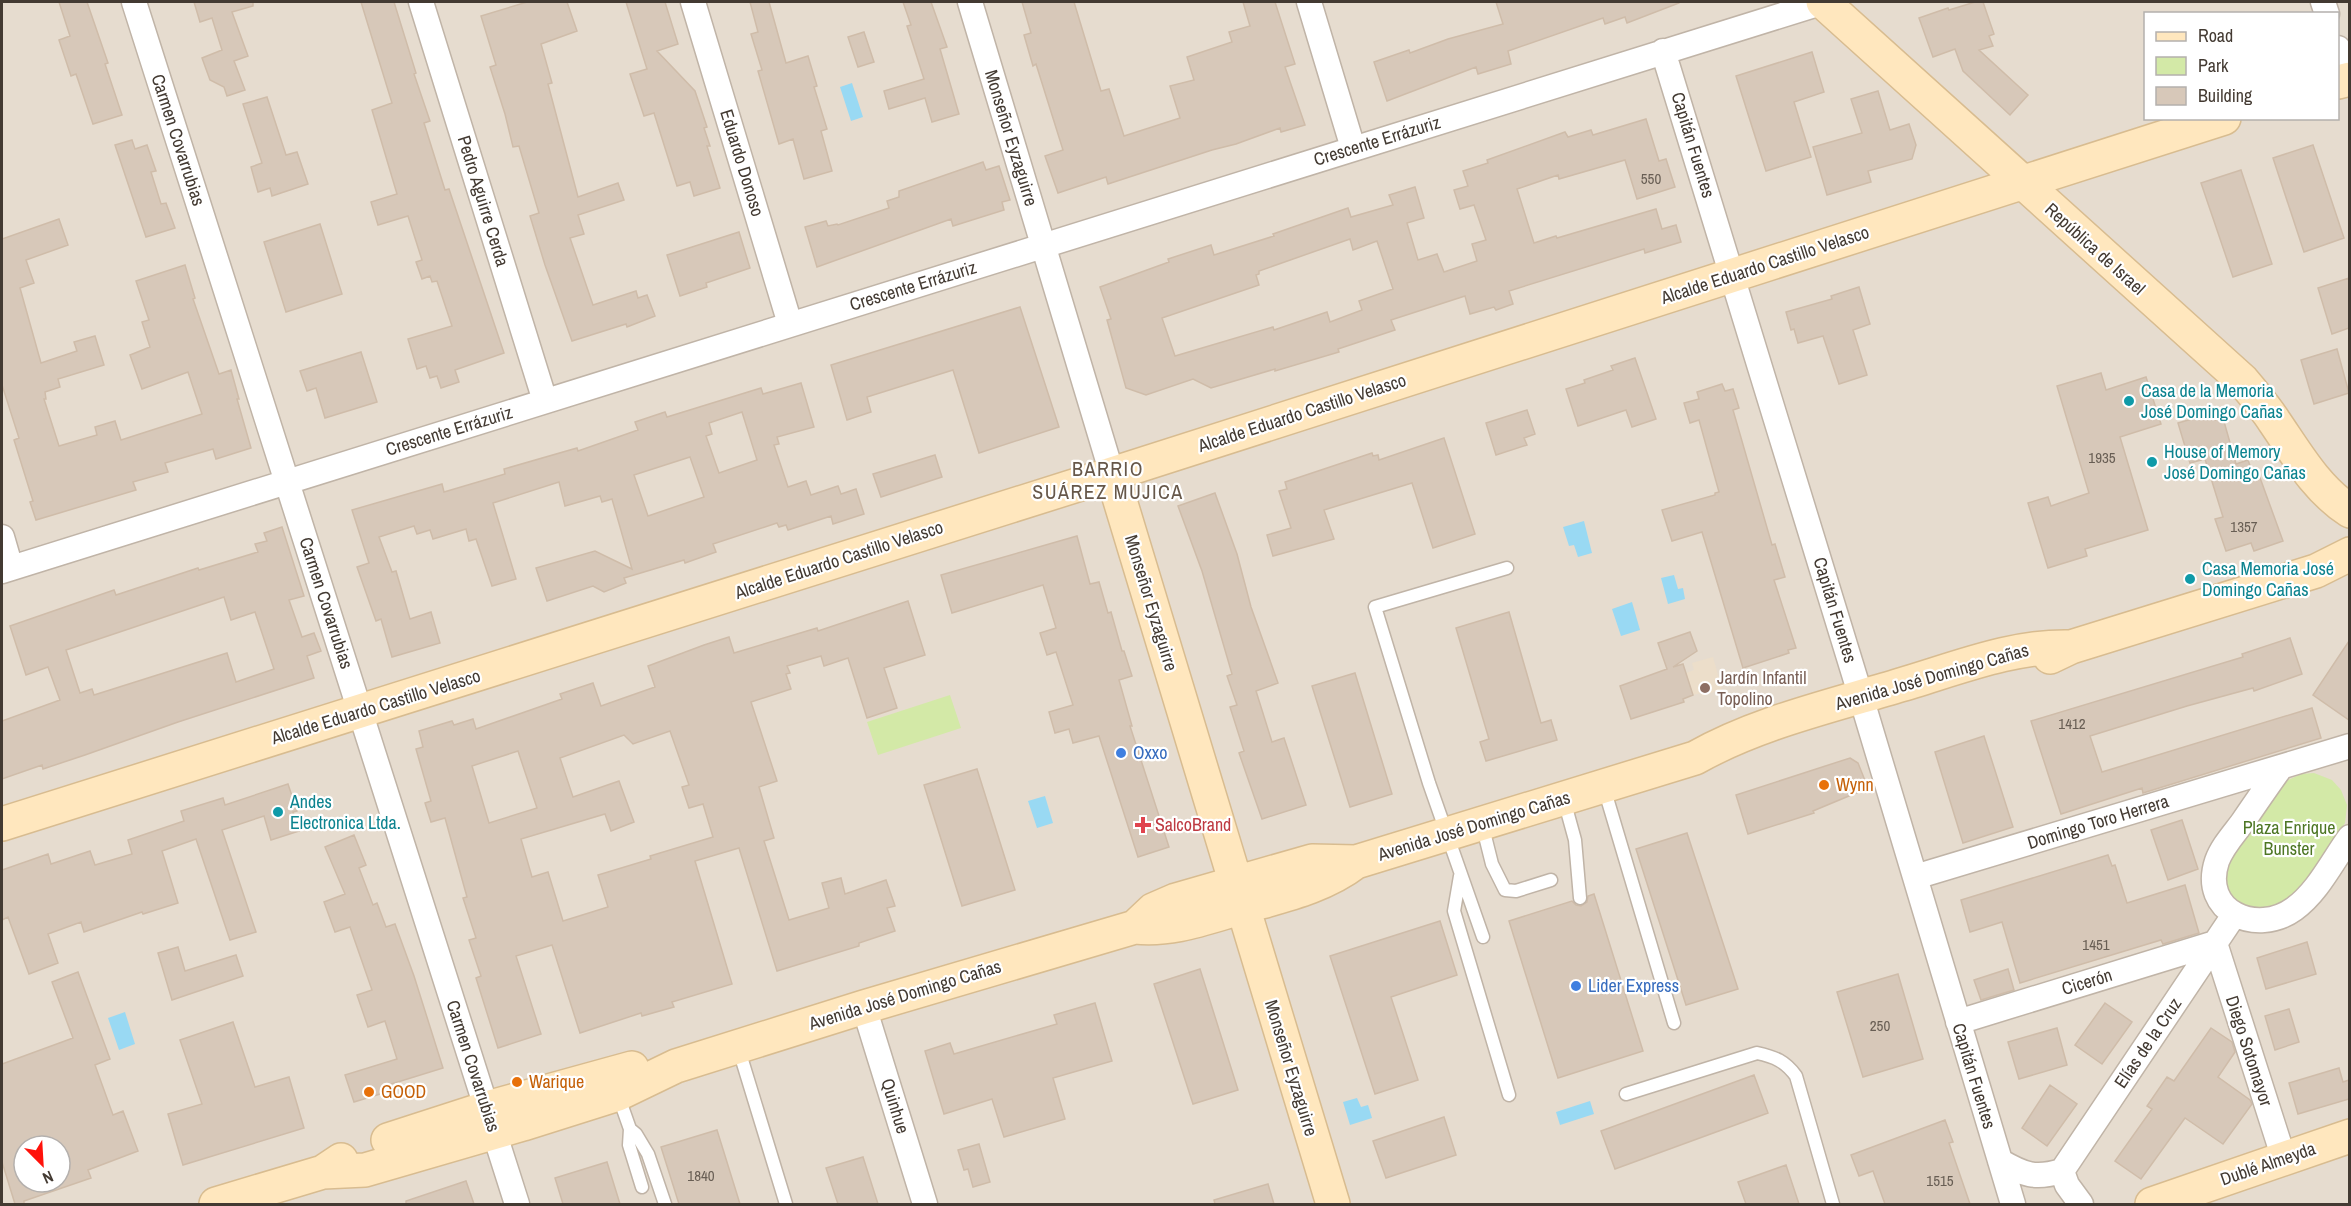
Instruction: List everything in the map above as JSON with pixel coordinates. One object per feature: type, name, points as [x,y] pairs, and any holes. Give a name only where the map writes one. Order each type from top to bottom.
[{"type":"street","name":"Carmen Covarrubias","points":[[134,2],[517,1204]]},
{"type":"street","name":"Pedro Aguirre Cerda","points":[[421,2],[545,401]]},
{"type":"street","name":"Eduardo Donoso","points":[[693,2],[790,324]]},
{"type":"street","name":"Monseñor Eyzaguirre","points":[[970,2],[1333,1204]]},
{"type":"street","points":[[1310,2],[1353,148]]},
{"type":"street","name":"Crescente Errázuriz","points":[[6,569],[1824,2]]},
{"type":"street","name":"República de Israel","points":[[1824,2],[2242,380],[2274,420],[2323,489],[2349,511]]},
{"type":"street","name":"Capitán Fuentes","points":[[1664,51],[1916,877],[2013,1204]]},
{"type":"street","points":[[2339,56],[2346,82]]},
{"type":"street","name":"Alcalde Eduardo Castillo Velasco","points":[[2,824],[1112,474],[2218,120]]},
{"type":"street","points":[[2,537],[6,569]]},
{"type":"street","name":"Avenida José Domingo Cañas","points":[[216,1204],[323,1172],[348,1156],[367,1148],[618,1094],[676,1066],[864,1007],[1135,927],[1160,928],[1182,925],[1239,895],[1319,884],[1356,862],[1695,758],[1749,752],[2006,654],[2034,648],[2070,647],[2316,572],[2349,554]]},
{"type":"street","name":"Avenida José Domingo Cañas","points":[[2316,572],[2349,570]]},
{"type":"street","points":[[2349,746],[2281,767],[2227,843],[2217,862],[2215,880],[2223,904],[2234,915],[2251,920],[2267,920],[2286,914],[2295,909],[2312,892],[2349,837]]},
{"type":"street","name":"Domingo Toro Herrera","points":[[1916,877],[2281,767]]},
{"type":"street","name":"Elías de la Cruz","points":[[2062,1171],[2234,915]]},
{"type":"street","name":"Cicerón","points":[[1958,1022],[2215,943]]},
{"type":"street","name":"Diego Sotomayor","points":[[2215,943],[2284,1159]]},
{"type":"street","name":"Quinhue","points":[[864,1007],[925,1204]]},
{"type":"street","name":"Avenida José Domingo Cañas","points":[[490,1120],[619,1071],[676,1066]]},
{"type":"street","name":"Dublé Almeyda","points":[[2152,1204],[2349,1136]]},
{"type":"street","points":[[2000,1161],[2021,1173],[2044,1177],[2062,1171],[2067,1185],[2081,1204]]},
{"type":"lane","points":[[1483,937],[1446,835],[1375,607],[1507,568]]},
{"type":"lane","points":[[1604,787],[1674,1023]]},
{"type":"lane","points":[[1564,799],[1575,840],[1581,898]]},
{"type":"lane","points":[[1482,824],[1492,864],[1505,890],[1516,891],[1551,880]]},
{"type":"lane","points":[[1461,875],[1454,911],[1509,1095]]},
{"type":"lane","points":[[738,1046],[786,1204]]},
{"type":"lane","points":[[1626,1094],[1757,1053],[1775,1057],[1787,1064],[1796,1076],[1833,1204]]},
{"type":"lane","points":[[618,1094],[630,1129],[629,1145],[642,1187]]},
{"type":"lane","points":[[630,1129],[645,1149],[665,1204]]},
{"type":"shaded area","points":[[2,2],[2349,2],[2349,1204],[2,1204]]},
{"type":"shaded area","points":[[1713,657],[1722,689],[1702,696],[1701,693],[1693,695],[1686,673],[1694,670],[1692,663]]},
{"type":"green space","points":[[950,695],[961,728],[878,755],[867,722]]},
{"type":"green space","name":"Plaza Enrique Bunster","points":[[2314,773],[2332,780],[2341,790],[2347,805],[2345,823],[2303,887],[2293,898],[2262,911],[2239,904],[2230,895],[2225,884],[2226,864],[2284,782],[2301,774]]},
{"type":"water","points":[[852,83],[863,117],[851,121],[840,87]]},
{"type":"water","points":[[1584,521],[1592,553],[1578,557],[1574,545],[1569,546],[1563,527]]},
{"type":"water","points":[[1674,575],[1678,589],[1683,588],[1685,599],[1668,604],[1661,578]]},
{"type":"water","points":[[1632,602],[1640,630],[1621,636],[1612,609]]},
{"type":"water","points":[[1045,796],[1053,823],[1037,828],[1028,801]]},
{"type":"water","points":[[125,1012],[135,1044],[119,1050],[108,1018]]},
{"type":"water","points":[[1357,1098],[1361,1107],[1368,1105],[1372,1118],[1350,1125],[1343,1102]]},
{"type":"water","points":[[1590,1101],[1594,1114],[1560,1125],[1556,1112]]},
{"type":"building","points":[[59,2],[87,2],[108,63],[105,64],[122,115],[93,124],[76,74],[71,76],[59,40],[70,36]]},
{"type":"building","points":[[194,2],[253,2],[253,6],[232,12],[248,56],[234,61],[245,90],[227,96],[224,87],[210,80],[202,58],[222,50],[212,18],[200,22]]},
{"type":"building","points":[[361,2],[394,2],[430,121],[424,123],[445,190],[449,189],[504,353],[455,370],[459,382],[441,388],[437,376],[430,378],[426,366],[417,369],[408,339],[452,326],[437,281],[432,282],[430,276],[422,279],[416,262],[422,260],[408,216],[378,225],[371,202],[397,194],[372,110],[392,103]]},
{"type":"building","points":[[527,2],[567,2],[577,31],[541,44],[552,83],[548,84],[578,197],[618,183],[624,200],[578,215],[584,234],[570,238],[593,305],[636,291],[638,298],[647,295],[655,316],[627,327],[626,324],[572,341],[530,216],[539,213],[519,146],[513,147],[490,67],[496,65],[481,16]]},
{"type":"building","points":[[626,2],[665,2],[678,44],[657,51],[695,91],[707,127],[704,128],[710,146],[707,146],[720,188],[694,196],[690,182],[677,186],[654,113],[644,116],[630,74],[647,69]]},
{"type":"building","points":[[750,2],[769,2],[786,63],[808,56],[817,86],[814,87],[827,129],[821,131],[832,171],[804,179],[793,139],[779,144],[758,71],[762,70],[751,34],[758,32]]},
{"type":"building","points":[[903,2],[931,2],[947,47],[940,49],[959,114],[932,122],[925,98],[889,109],[884,91],[924,79],[907,26],[911,25]]},
{"type":"building","points":[[1022,2],[1074,2],[1101,91],[1109,89],[1124,136],[1180,118],[1170,86],[1194,80],[1187,57],[1232,42],[1229,32],[1250,26],[1243,2],[1275,2],[1295,64],[1285,67],[1305,125],[1281,132],[1280,128],[1108,184],[1106,177],[1058,193],[1045,156],[1063,150],[1036,64],[1033,66],[1024,35],[1031,33]]},
{"type":"building","points":[[1496,2],[1679,3],[1627,23],[1625,17],[1605,24],[1603,18],[1508,51],[1511,64],[1478,74],[1476,67],[1387,101],[1374,62],[1503,24]]},
{"type":"building","points":[[1975,2],[1983,2],[1994,34],[1989,36],[1993,46],[1979,50],[2028,95],[2010,115],[1963,71],[1955,49],[1933,57],[1919,18]]},
{"type":"building","points":[[864,32],[874,62],[858,67],[848,37]]},
{"type":"building","points":[[1812,52],[1824,92],[1794,102],[1811,157],[1766,171],[1736,76]]},
{"type":"building","points":[[1878,91],[1890,130],[1909,124],[1916,145],[1912,159],[1868,171],[1871,182],[1827,195],[1813,147],[1862,133],[1851,99]]},
{"type":"building","points":[[267,97],[286,155],[297,152],[308,184],[272,196],[270,188],[258,192],[251,167],[262,163],[243,104]]},
{"type":"building","points":[[1646,119],[1659,161],[1666,159],[1675,187],[1637,199],[1625,160],[1559,179],[1558,175],[1517,189],[1534,243],[1656,209],[1662,229],[1676,225],[1681,242],[1645,253],[1644,249],[1509,291],[1513,304],[1496,310],[1494,307],[1470,314],[1465,296],[1391,320],[1395,330],[1338,349],[1339,352],[1211,388],[1193,379],[1146,395],[1126,388],[1107,320],[1111,319],[1100,287],[1169,262],[1168,259],[1211,245],[1214,255],[1274,236],[1273,234],[1348,208],[1351,217],[1393,205],[1389,195],[1415,187],[1424,218],[1407,223],[1418,260],[1437,254],[1444,272],[1477,261],[1472,244],[1486,240],[1474,205],[1460,209],[1454,190],[1468,186],[1463,171],[1565,132],[1568,137],[1591,130],[1593,135]],"holes":[[[1350,239],[1353,250],[1377,241],[1393,289],[1359,301],[1362,310],[1330,322],[1327,312],[1274,330],[1273,327],[1175,356],[1162,318],[1259,285],[1256,275],[1259,271]]]},
{"type":"building","points":[[132,140],[135,149],[147,145],[156,171],[151,172],[161,204],[166,203],[175,228],[146,237],[115,145]]},
{"type":"building","points":[[2313,145],[2344,238],[2304,252],[2273,158]]},
{"type":"building","points":[[983,162],[986,170],[999,166],[1010,200],[1002,202],[1004,210],[953,226],[951,219],[817,267],[805,227],[826,221],[828,226],[838,225],[889,208],[887,201],[899,197],[899,191]]},
{"type":"building","points":[[2241,170],[2272,264],[2233,277],[2201,183]]},
{"type":"building","points":[[59,219],[68,245],[26,260],[34,283],[20,288],[41,363],[77,351],[74,342],[95,336],[104,365],[58,379],[60,387],[45,392],[46,399],[44,399],[59,446],[97,435],[95,427],[115,421],[121,440],[202,414],[188,372],[142,389],[130,355],[150,347],[142,322],[149,320],[136,281],[185,265],[195,298],[193,299],[219,374],[231,370],[251,448],[216,459],[213,449],[165,463],[168,472],[133,482],[136,490],[36,520],[30,502],[33,501],[14,440],[19,438],[2,385],[2,239]]},
{"type":"building","points":[[320,224],[342,294],[286,312],[264,242]]},
{"type":"building","points":[[739,232],[750,268],[706,283],[707,287],[680,296],[667,255]]},
{"type":"building","points":[[2349,278],[2349,328],[2332,334],[2318,288]]},
{"type":"building","points":[[1859,287],[1870,324],[1853,330],[1867,375],[1839,384],[1823,336],[1798,343],[1794,329],[1791,330],[1786,312],[1832,299],[1831,296]]},
{"type":"building","points":[[1020,307],[1059,427],[979,453],[953,370],[867,397],[871,412],[847,420],[831,365]]},
{"type":"building","points":[[2337,349],[2349,393],[2314,404],[2301,360]]},
{"type":"building","points":[[361,352],[377,402],[325,418],[316,388],[307,391],[300,371]]},
{"type":"building","points":[[1635,358],[1656,419],[1632,427],[1626,410],[1578,426],[1566,389],[1613,370],[1611,366]]},
{"type":"building","points":[[2101,373],[2106,390],[2146,377],[2161,424],[2120,437],[2148,530],[2085,549],[2087,556],[2048,568],[2028,503],[2048,497],[2051,506],[2089,493],[2057,386]]},
{"type":"building","points":[[801,383],[814,427],[777,437],[779,444],[774,445],[788,487],[806,481],[811,495],[838,486],[841,494],[856,489],[864,514],[833,524],[831,516],[788,530],[786,525],[779,527],[777,523],[713,544],[716,552],[685,563],[684,560],[624,578],[626,583],[604,592],[593,586],[547,601],[536,568],[595,551],[632,569],[612,499],[602,502],[600,496],[565,506],[559,482],[493,503],[516,579],[492,586],[476,539],[469,541],[466,529],[433,539],[430,530],[417,534],[414,526],[379,537],[392,572],[396,571],[410,619],[431,612],[440,643],[392,657],[381,619],[376,621],[357,567],[369,563],[352,510],[442,484],[444,492],[505,474],[504,469],[577,448],[578,451],[638,430],[635,422],[665,412],[667,417],[761,388],[763,394]],"holes":[[[742,412],[757,460],[719,473],[706,436],[712,434],[709,423]],[[690,457],[704,497],[648,516],[634,475]]]},
{"type":"building","points":[[1722,384],[1725,391],[1733,389],[1739,408],[1733,410],[1772,545],[1775,544],[1785,577],[1774,580],[1796,648],[1788,650],[1789,653],[1743,668],[1702,532],[1672,541],[1662,510],[1719,492],[1699,420],[1690,423],[1684,403],[1699,399],[1697,392]]},
{"type":"building","points":[[1527,410],[1535,434],[1524,438],[1527,445],[1496,455],[1486,423]]},
{"type":"building","points":[[2213,413],[2215,420],[2223,418],[2236,464],[2248,460],[2254,477],[2259,475],[2283,541],[2254,551],[2251,543],[2226,551],[2215,519],[2223,517],[2205,459],[2190,463],[2178,423]]},
{"type":"building","points":[[1444,438],[1475,534],[1433,548],[1412,483],[1324,510],[1334,539],[1273,556],[1267,535],[1291,528],[1279,491],[1287,489],[1285,482],[1372,453],[1373,456],[1378,455],[1379,460]]},
{"type":"building","points":[[935,455],[942,477],[881,497],[873,474]]},
{"type":"building","points":[[1215,493],[1278,683],[1256,691],[1272,742],[1284,738],[1306,805],[1262,819],[1239,753],[1244,751],[1230,707],[1237,705],[1227,676],[1232,674],[1202,571],[1178,506]]},
{"type":"building","points":[[282,527],[304,596],[289,600],[302,637],[314,633],[321,651],[307,656],[314,678],[43,769],[42,765],[2,779],[2,721],[60,700],[48,667],[26,675],[10,626],[114,590],[116,595],[198,568],[199,570],[258,552],[255,544],[267,541],[264,533]],"holes":[[[224,597],[231,620],[255,612],[274,669],[236,682],[227,653],[94,695],[92,689],[80,693],[66,650]]]},
{"type":"building","points":[[1077,536],[1090,584],[1099,582],[1132,676],[1119,680],[1132,726],[1130,726],[1169,847],[1138,857],[1099,736],[1073,743],[1069,729],[1055,733],[1049,712],[1073,705],[1056,652],[1047,655],[1040,633],[1056,628],[1043,585],[952,613],[941,575]]},
{"type":"building","points":[[908,601],[925,655],[884,668],[897,708],[867,718],[848,658],[824,666],[821,656],[787,666],[790,673],[786,674],[791,689],[751,702],[777,781],[759,787],[774,838],[764,841],[789,920],[829,908],[822,883],[841,878],[845,894],[886,880],[895,906],[887,908],[895,931],[859,943],[859,946],[777,971],[739,848],[695,861],[732,984],[672,1002],[674,1007],[642,1016],[641,1013],[580,1033],[552,945],[516,956],[541,1034],[498,1048],[476,978],[481,976],[469,940],[476,938],[463,898],[467,897],[445,818],[431,822],[425,803],[431,801],[416,749],[423,747],[419,731],[452,721],[454,725],[473,719],[476,729],[562,699],[560,694],[593,683],[601,706],[655,687],[648,666],[704,645],[729,637],[734,653],[817,628],[818,631]],"holes":[[[670,731],[689,785],[682,787],[689,808],[703,804],[713,837],[598,875],[608,907],[563,921],[548,872],[532,877],[521,839],[605,814],[611,831],[634,822],[619,781],[573,797],[560,758],[624,735],[633,744]],[[518,751],[537,808],[489,823],[472,766]]]},
{"type":"building","points":[[1509,612],[1541,723],[1551,720],[1557,740],[1486,761],[1480,742],[1489,739],[1456,628]]},
{"type":"building","points":[[1690,632],[1697,651],[1673,667],[1683,664],[1693,695],[1683,699],[1684,702],[1631,719],[1620,686],[1667,669],[1658,643]]},
{"type":"building","points":[[2290,638],[2302,674],[2254,691],[2253,688],[2187,706],[2090,736],[2102,772],[2312,708],[2321,738],[2143,793],[2142,788],[2061,814],[2031,721],[2243,657],[2242,654]]},
{"type":"building","points":[[2349,641],[2349,720],[2313,695]]},
{"type":"building","points":[[1355,673],[1392,794],[1350,807],[1312,686]]},
{"type":"building","points":[[1984,736],[2013,827],[1963,843],[1935,752]]},
{"type":"building","points":[[1850,758],[1858,763],[1868,788],[1813,811],[1814,813],[1748,834],[1736,795]]},
{"type":"building","points":[[977,769],[1015,890],[962,906],[924,785]]},
{"type":"building","points":[[288,784],[297,811],[293,812],[299,831],[271,840],[264,816],[222,830],[256,932],[230,940],[196,839],[162,851],[178,903],[143,914],[142,912],[84,932],[81,922],[48,934],[58,963],[29,974],[8,917],[2,920],[2,870],[48,854],[51,864],[90,851],[95,865],[132,854],[128,840],[184,821],[181,811],[223,798],[225,805]]},
{"type":"building","points":[[2182,820],[2198,869],[2168,880],[2151,830]]},
{"type":"building","points":[[1687,833],[1738,989],[1686,1005],[1636,849]]},
{"type":"building","points":[[354,835],[366,865],[359,868],[373,905],[377,903],[386,927],[395,924],[443,1068],[388,1085],[390,1091],[354,1102],[345,1075],[397,1059],[385,1021],[368,1027],[357,995],[372,990],[350,927],[335,932],[324,902],[345,894],[325,847]]},
{"type":"building","points":[[2108,855],[2112,866],[2115,865],[2127,903],[2185,885],[2199,933],[2163,944],[2161,940],[2020,983],[2002,922],[1970,932],[1961,900]]},
{"type":"building","name":"Lider Express","points":[[1594,894],[1643,1051],[1558,1078],[1509,921],[1572,901],[1581,906],[1587,902],[1588,896]]},
{"type":"building","points":[[1440,921],[1457,975],[1391,997],[1418,1080],[1375,1094],[1330,956]]},
{"type":"building","points":[[2307,942],[2316,974],[2266,989],[2257,958]]},
{"type":"building","points":[[178,947],[185,971],[236,955],[243,976],[172,1000],[158,953]]},
{"type":"building","points":[[1200,969],[1238,1090],[1193,1104],[1154,984]]},
{"type":"building","points":[[2008,969],[2014,990],[1981,1000],[1974,980]]},
{"type":"building","points":[[78,972],[110,1059],[95,1065],[113,1115],[123,1111],[138,1151],[88,1170],[91,1178],[72,1185],[72,1134],[12,1134],[12,1194],[44,1194],[24,1201],[24,1204],[15,1204],[2,1162],[2,1064],[73,1038],[52,982]]},
{"type":"building","points":[[1898,974],[1923,1059],[1863,1077],[1837,992]]},
{"type":"building","points":[[1095,1003],[1112,1061],[1053,1078],[1065,1119],[1004,1137],[992,1099],[944,1114],[925,1051],[950,1043],[954,1054],[1057,1024],[1054,1015]]},
{"type":"building","points":[[2105,1003],[2132,1022],[2102,1064],[2075,1045]]},
{"type":"building","points":[[2289,1009],[2299,1042],[2275,1050],[2265,1016]]},
{"type":"building","points":[[233,1022],[255,1087],[289,1077],[304,1128],[183,1165],[168,1114],[202,1104],[180,1040]]},
{"type":"building","points":[[2057,1028],[2067,1065],[2019,1079],[2008,1042]]},
{"type":"building","points":[[2211,1028],[2232,1042],[2235,1052],[2218,1077],[2250,1100],[2252,1104],[2223,1144],[2185,1118],[2141,1179],[2115,1161],[2152,1109],[2147,1106],[2167,1077],[2174,1081]]},
{"type":"building","points":[[2339,1068],[2343,1082],[2349,1080],[2349,1099],[2298,1114],[2289,1083]]},
{"type":"building","points":[[1754,1075],[1768,1113],[1615,1169],[1601,1131]]},
{"type":"building","points":[[2050,1085],[2077,1104],[2047,1146],[2022,1128]]},
{"type":"building","points":[[1444,1117],[1456,1155],[1386,1178],[1373,1141]]},
{"type":"building","points":[[1945,1120],[1953,1142],[1949,1143],[1970,1204],[1885,1204],[1873,1171],[1859,1176],[1851,1155]]},
{"type":"building","points":[[717,1130],[740,1204],[679,1204],[661,1147]]},
{"type":"building","points":[[979,1144],[990,1182],[973,1187],[968,1169],[964,1170],[958,1150]]},
{"type":"building","points":[[863,1157],[878,1204],[838,1204],[826,1168]]},
{"type":"building","points":[[607,1162],[620,1204],[563,1204],[555,1178]]},
{"type":"building","points":[[1786,1165],[1799,1204],[1746,1204],[1738,1182]]},
{"type":"building","points":[[466,1181],[474,1204],[406,1204],[406,1201]]},
{"type":"building","points":[[1268,1184],[1274,1204],[1215,1204],[1214,1200]]},
{"type":"place","name":"Casa de la Memoria José Domingo Cañas","points":[[2129,401]]},
{"type":"place","name":"House of Memory José Domingo Cañas","points":[[2152,462]]},
{"type":"place","name":"Casa Memoria José Domingo Cañas","points":[[2190,579]]},
{"type":"place","name":"Jardín Infantil Topolino","points":[[1705,688]]},
{"type":"place","name":"Oxxo","points":[[1121,753]]},
{"type":"place","name":"Wynn","points":[[1824,785]]},
{"type":"place","name":"Andes Electronica Ltda.","points":[[278,812]]},
{"type":"place","name":"SalcoBrand","points":[[1143,825]]},
{"type":"place","name":"Lider Express","points":[[1576,986]]},
{"type":"place","name":"Warique","points":[[517,1082]]},
{"type":"place","name":"GOOD","points":[[369,1092]]},
{"type":"district","name":"BARRIO SUÁREZ MUJICA","points":[[1108,480]]}]
